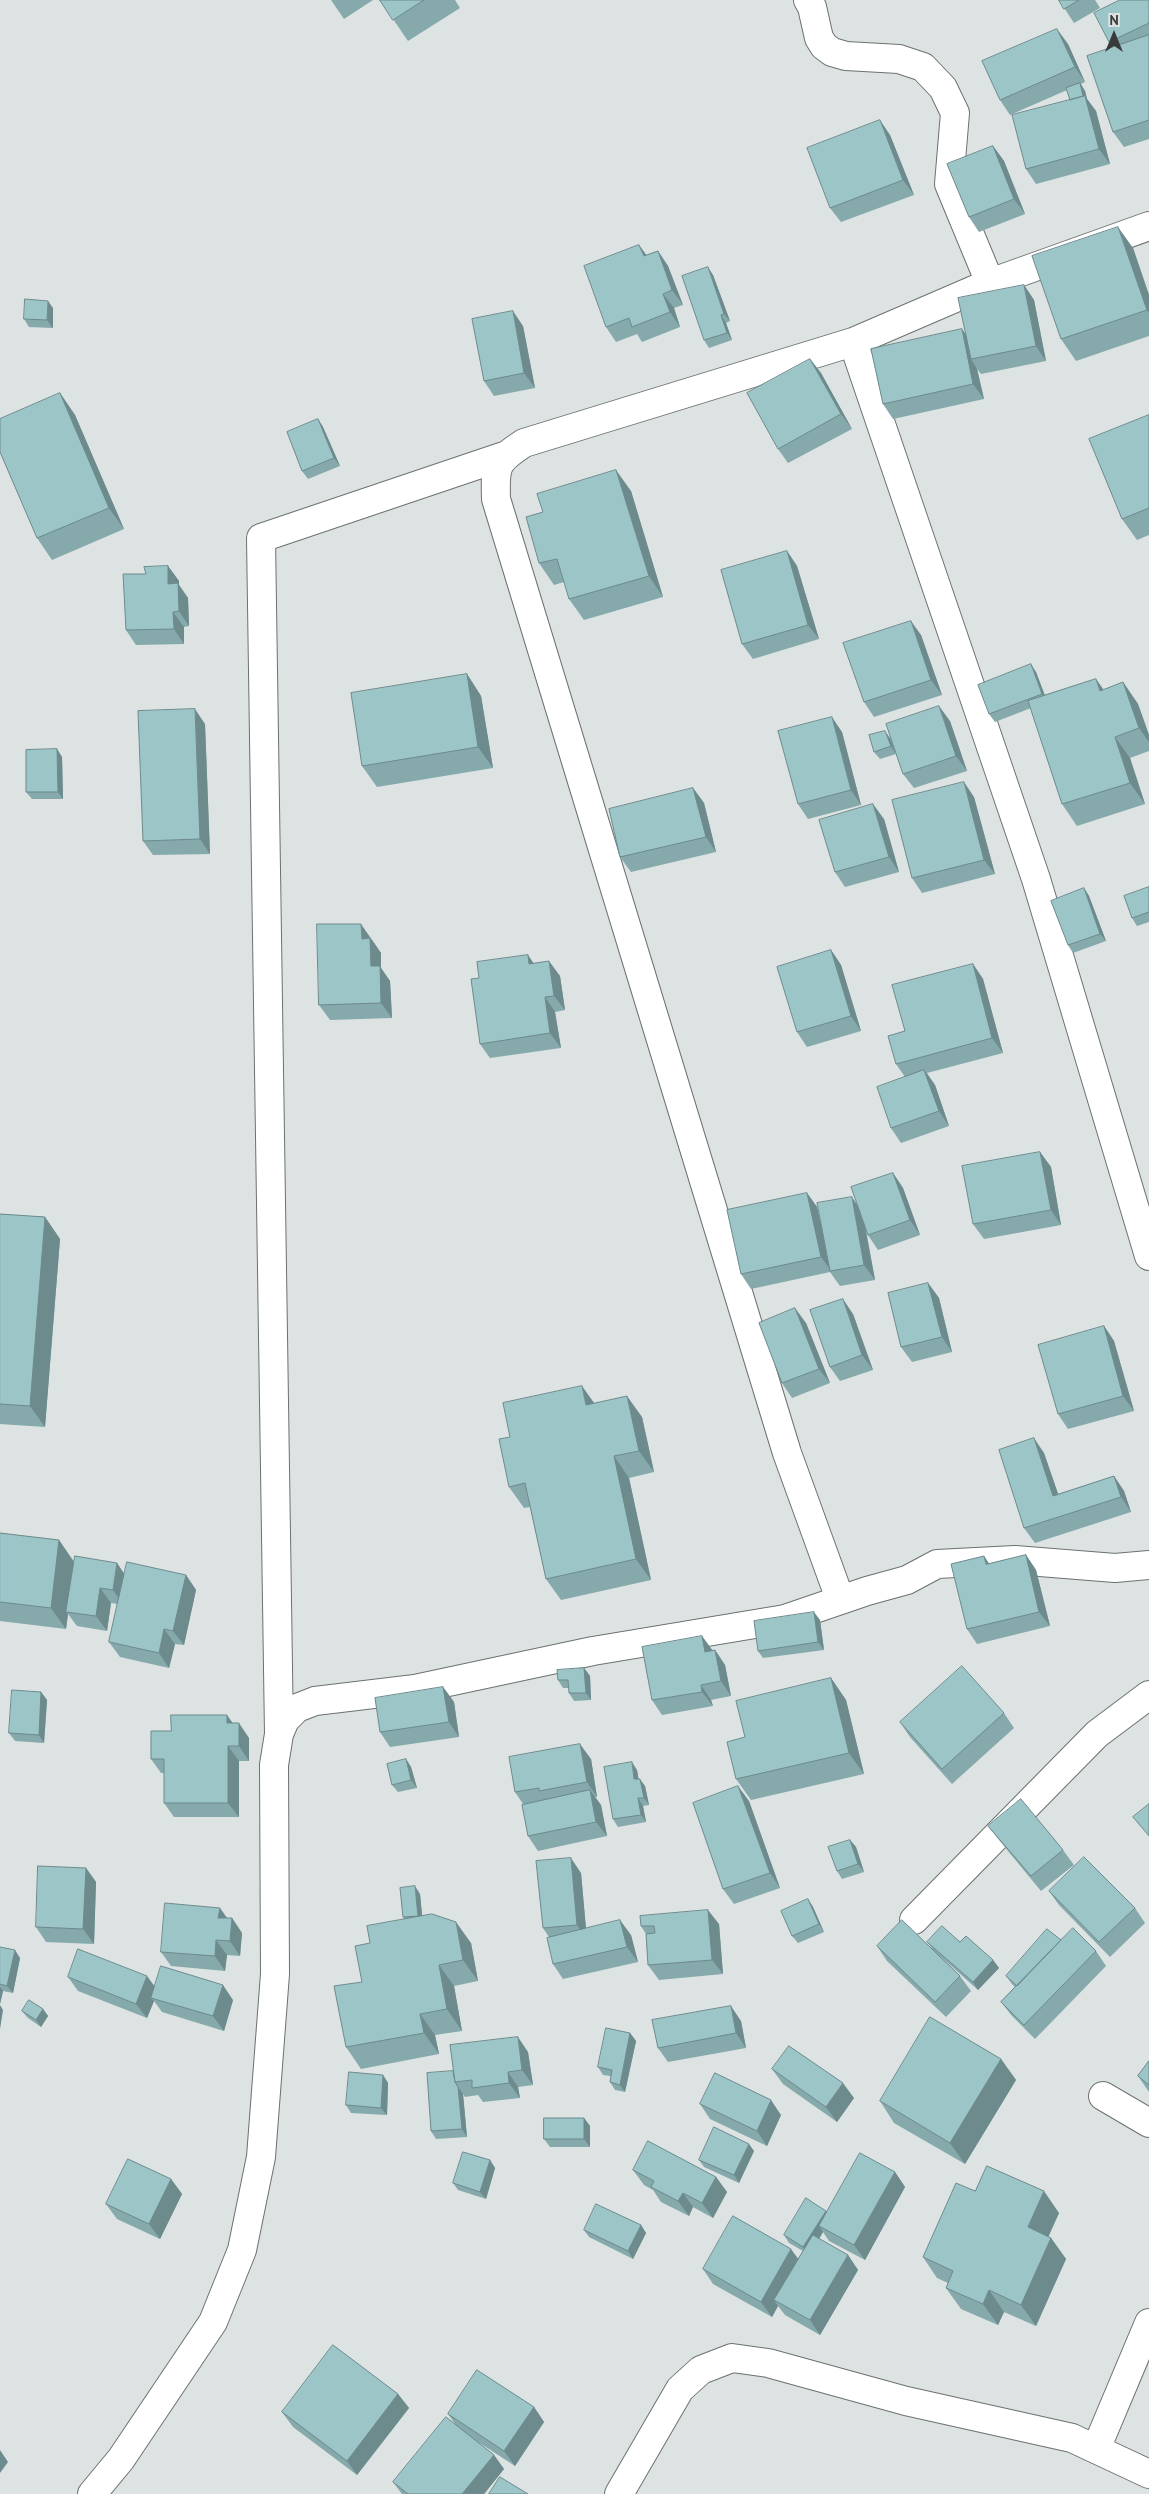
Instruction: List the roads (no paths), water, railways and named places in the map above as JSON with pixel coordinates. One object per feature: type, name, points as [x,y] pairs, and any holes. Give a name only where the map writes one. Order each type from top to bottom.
[{"type":"street","points":[[808,0],[812,7],[819,38],[824,46],[832,52],[846,56],[899,59],[923,67],[943,88],[955,113],[949,184],[990,283]]},
{"type":"street","points":[[92,2494],[121,2458],[213,2322],[242,2250],[261,2157],[275,1974],[274,1765],[279,1734],[261,538],[504,456],[524,443],[560,431],[853,342],[990,283],[1149,226]]},
{"type":"street","points":[[853,342],[1036,879],[1149,1256]]},
{"type":"street","points":[[504,456],[495,473],[496,499],[787,1453],[840,1599]]},
{"type":"street","points":[[279,1734],[284,1720],[298,1708],[315,1701],[415,1689],[593,1651],[786,1619],[840,1599],[908,1580],[937,1564],[1015,1560],[1115,1568],[1149,1565]]},
{"type":"street","points":[[914,1920],[1097,1734],[1149,1695]]},
{"type":"street","points":[[1103,2096],[1149,2123]]},
{"type":"street","points":[[1096,2449],[1149,2323]]},
{"type":"street","points":[[619,2494],[680,2390],[701,2370],[732,2358],[768,2363],[906,2401],[1072,2438],[1149,2474]]}]
